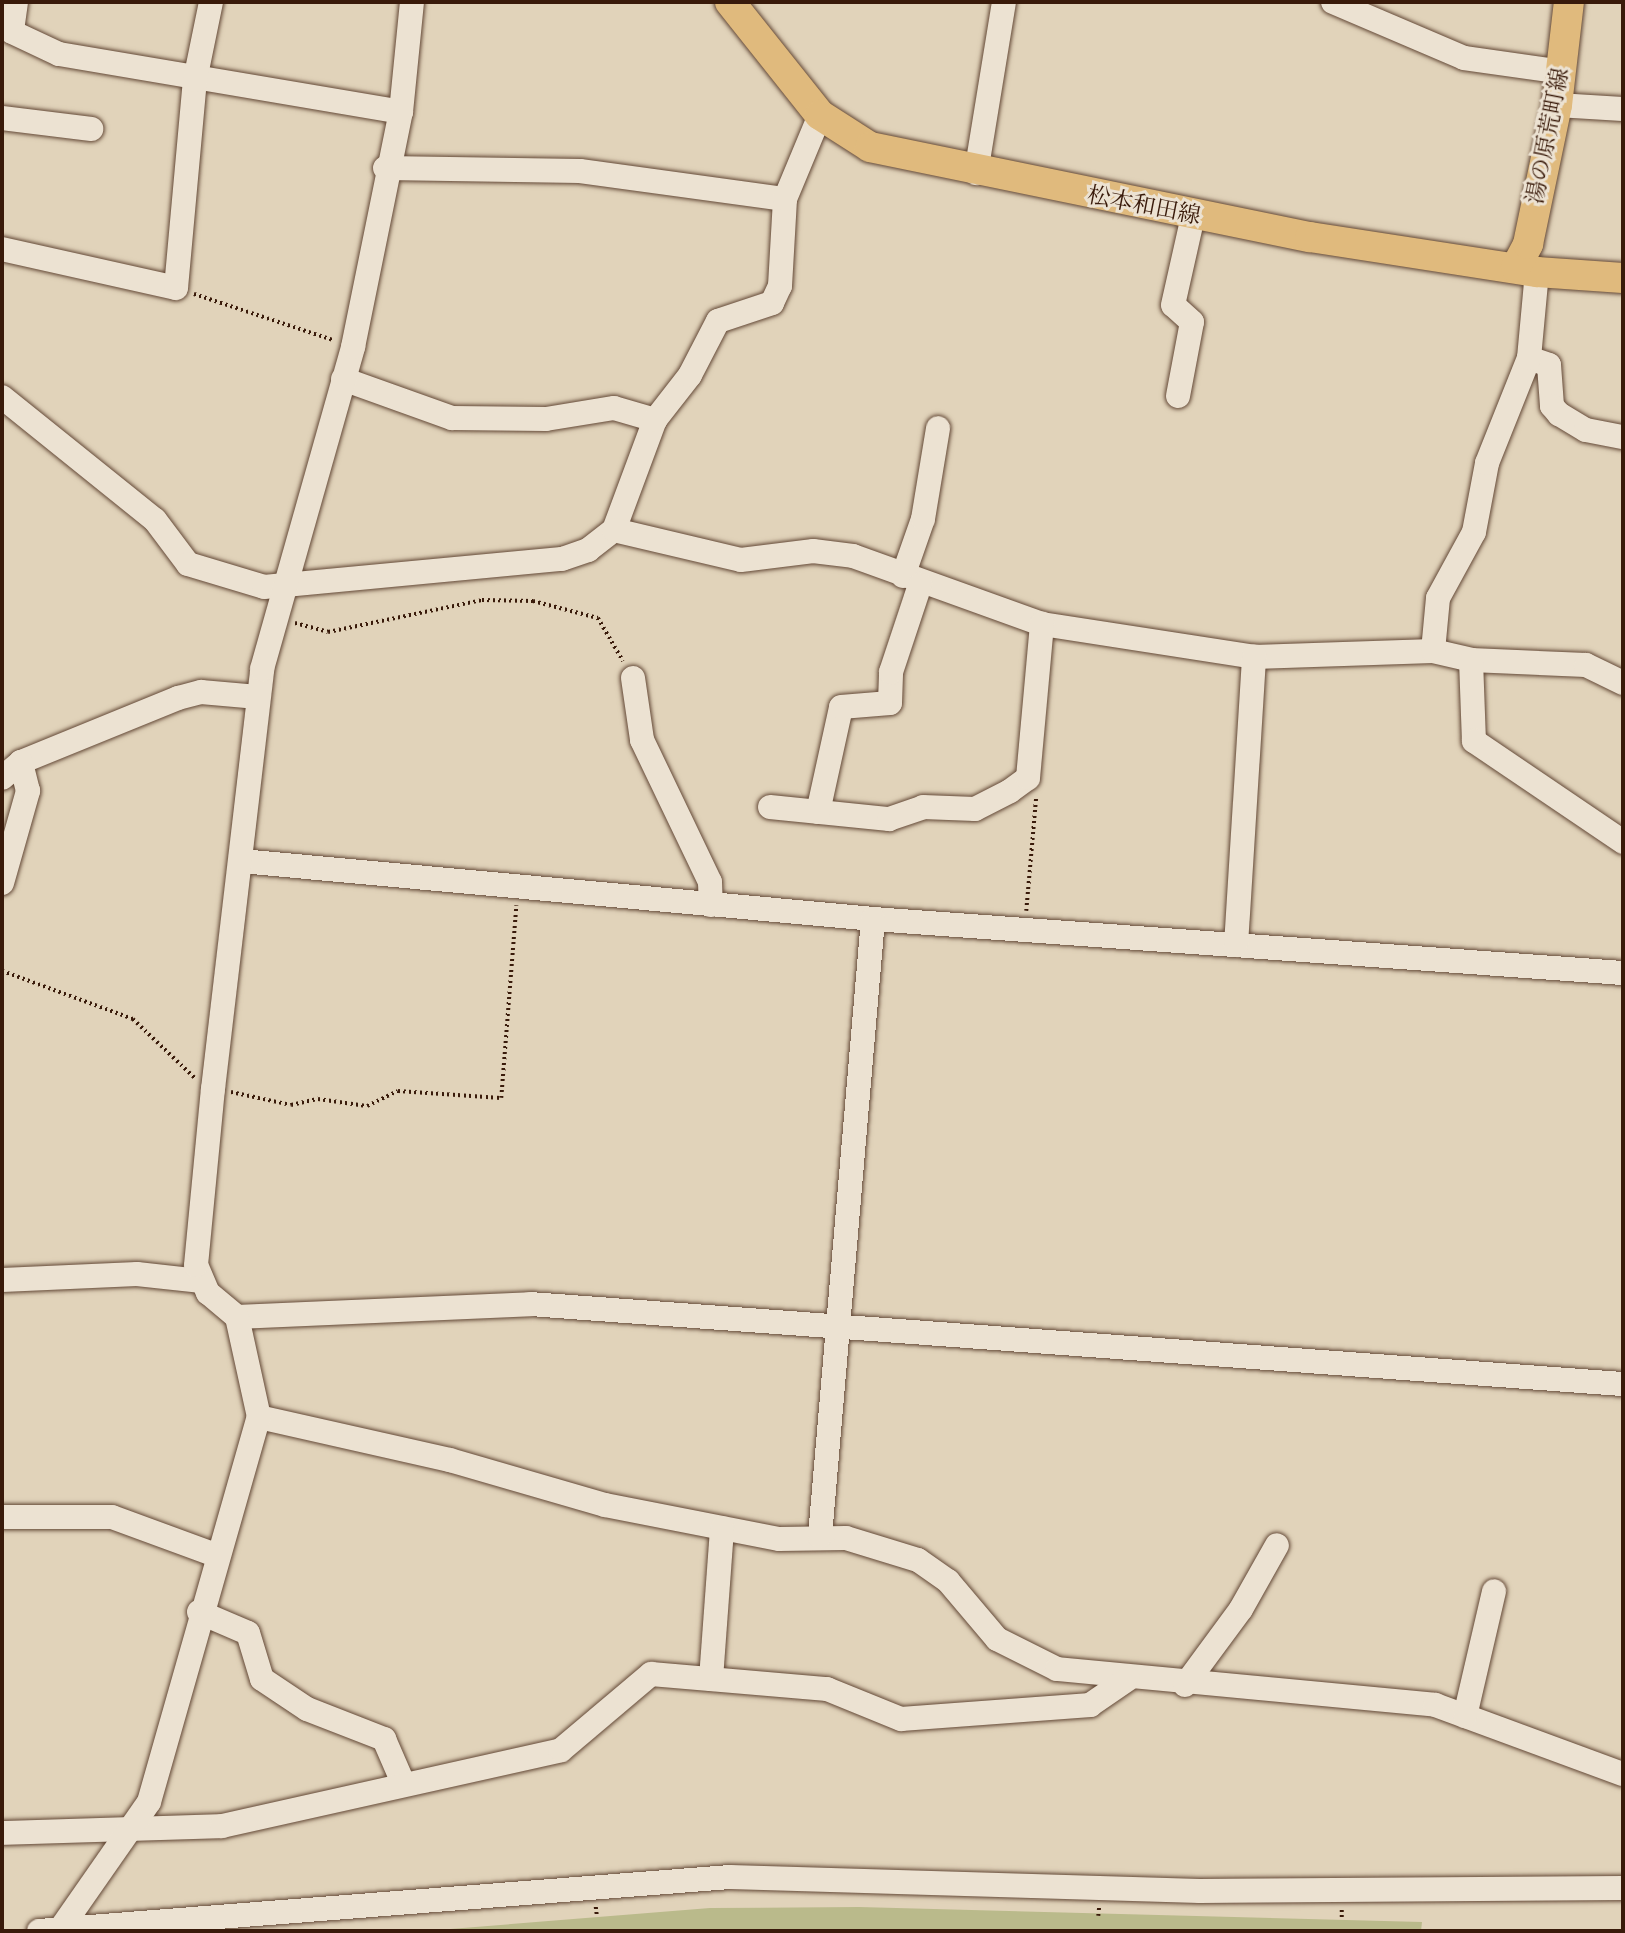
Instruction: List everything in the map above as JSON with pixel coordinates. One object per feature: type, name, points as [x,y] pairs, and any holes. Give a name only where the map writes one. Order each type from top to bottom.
[{"type":"main road","name":"松本和田線","points":[[730,2],[820,115],[870,147],[976,173],[1194,216],[1527,270],[1623,278]]},
{"type":"main road","name":"湯の原荒町線","points":[[1527,270],[1528,244],[1557,105],[1569,2]]},
{"type":"street","points":[[16,2],[12,32],[59,54],[195,80],[401,112]]},
{"type":"street","points":[[2,249],[176,288],[195,80],[211,2]]},
{"type":"street","points":[[52,1931],[128,1832],[157,1780],[199,1612],[259,1417],[237,1317],[200,1281],[196,1265],[213,1089],[258,697],[285,583],[354,346],[385,168],[401,112],[412,2]]},
{"type":"street","points":[[976,173],[1004,2]]},
{"type":"street","points":[[1333,2],[1464,58],[1562,72]]},
{"type":"street","points":[[1557,105],[1623,109]]},
{"type":"street","points":[[2,397],[155,520],[188,564],[264,587],[562,559],[588,550],[614,530],[655,420],[690,375],[718,321],[772,303],[780,286],[785,199],[820,115]]},
{"type":"street","points":[[2,118],[91,129]]},
{"type":"street","points":[[385,168],[580,171],[785,199]]},
{"type":"street","points":[[1178,397],[1192,322],[1173,305],[1194,216]]},
{"type":"street","points":[[1433,651],[1437,598],[1474,532],[1487,463],[1529,358],[1527,270]]},
{"type":"street","points":[[1529,358],[1549,365],[1552,406],[1559,414],[1586,430],[1623,437]]},
{"type":"street","points":[[343,379],[452,418],[546,419],[614,408],[655,420]]},
{"type":"street","points":[[818,813],[841,708],[890,703],[891,672],[923,519],[938,428]]},
{"type":"street","points":[[614,530],[740,560],[813,551],[853,556],[911,580],[1042,624],[1254,657],[1433,651],[1471,660],[1565,662],[1623,683]]},
{"type":"street","points":[[770,807],[889,819],[923,807],[975,808],[1028,778],[1042,624]]},
{"type":"street","points":[[1236,945],[1254,657]]},
{"type":"street","points":[[1471,660],[1474,740],[1623,842]]},
{"type":"street","points":[[633,678],[642,740],[710,882],[711,905]]},
{"type":"street","points":[[2,778],[21,762],[178,698],[201,692],[258,697]]},
{"type":"street","points":[[2,883],[28,791],[21,762]]},
{"type":"street","points":[[241,861],[517,889],[873,919],[1623,972]]},
{"type":"street","points":[[820,1536],[873,919]]},
{"type":"street","points":[[2,1280],[45,1283],[137,1274],[200,1281]]},
{"type":"street","points":[[237,1317],[530,1304],[836,1329],[1623,1384]]},
{"type":"street","points":[[259,1417],[722,1528],[779,1539],[820,1536],[918,1560],[1016,1650],[1057,1669],[1185,1685],[1435,1705],[1623,1774]]},
{"type":"street","points":[[2,1517],[112,1517],[216,1555]]},
{"type":"street","points":[[710,1679],[722,1528]]},
{"type":"street","points":[[1185,1685],[1241,1609],[1278,1545]]},
{"type":"street","points":[[1465,1716],[1494,1591]]},
{"type":"street","points":[[199,1612],[248,1633],[262,1678],[307,1709],[384,1739],[402,1783]]},
{"type":"street","points":[[2,1833],[128,1832],[222,1826],[402,1783],[561,1750],[651,1674],[827,1689],[901,1718],[1090,1705],[1129,1679]]},
{"type":"street","points":[[52,1931],[730,1877],[1200,1891],[1623,1888]]},
{"type":"path","points":[[176,288],[354,346]]},
{"type":"path","points":[[276,618],[328,632],[482,600],[533,601],[598,618],[633,678]]},
{"type":"path","points":[[1024,930],[1036,794],[1028,778]]},
{"type":"path","points":[[2,971],[134,1018],[213,1089],[291,1105],[318,1099],[366,1106],[398,1091],[501,1098],[517,889]]},
{"type":"green space","points":[[859,1907],[1422,1922],[1421,1931],[425,1931],[710,1908]]}]
